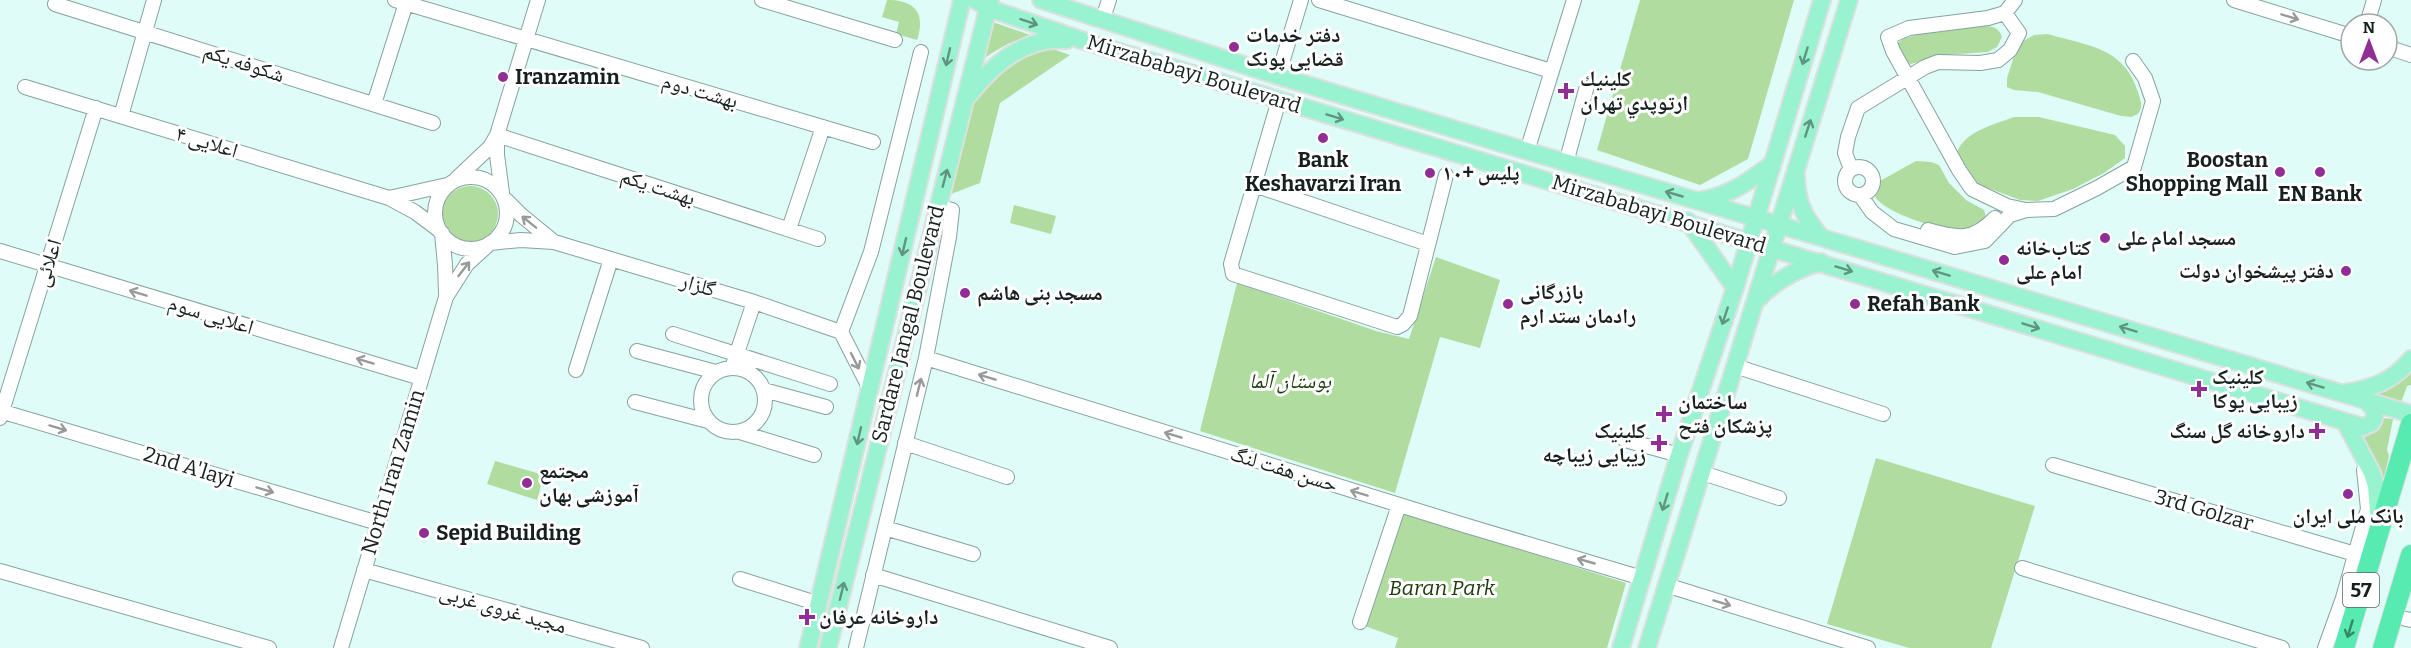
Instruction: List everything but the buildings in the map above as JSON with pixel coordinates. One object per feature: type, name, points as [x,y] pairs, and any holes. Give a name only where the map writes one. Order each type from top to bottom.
[{"type":"highway","name":"57","points":[[2344,648],[2409,435]]},
{"type":"highway","points":[[2388,502],[2403,490],[2411,489]]},
{"type":"highway","name":"57","points":[[2383,648],[2411,555]]},
{"type":"main road","name":"Sardare Jangal Boulevard","points":[[808,648],[962,0]]},
{"type":"main road","name":"Mirzababayi Boulevard","points":[[1041,0],[1072,5],[1278,76],[2411,414]]},
{"type":"main road","points":[[1621,648],[1679,455],[1735,288],[1822,0]]},
{"type":"main road","points":[[1647,648],[1703,473],[1795,167],[1849,0]]},
{"type":"main road","name":"Sardare Jangal Boulevard","points":[[828,648],[937,206],[966,98],[984,3]]},
{"type":"main road","name":"Mirzababayi Boulevard","points":[[984,3],[1087,42],[1688,221],[2363,427],[2372,423],[2376,416],[2374,409],[2367,402]]},
{"type":"main road","points":[[966,98],[998,63],[1024,46],[1054,38],[1087,42]]},
{"type":"main road","points":[[1697,201],[1721,196],[1745,184],[1772,164]]},
{"type":"main road","points":[[1795,167],[1797,192],[1805,217],[1821,237]]},
{"type":"main road","points":[[1688,221],[1735,288]]},
{"type":"main road","points":[[1755,303],[1772,284],[1804,266],[1821,262]]},
{"type":"main road","points":[[2342,393],[2365,389],[2390,380],[2411,359]]},
{"type":"main road","points":[[2345,422],[2364,456],[2376,486],[2379,533]]},
{"type":"street","points":[[121,116],[154,0]]},
{"type":"street","points":[[538,0],[497,135],[490,147],[440,194],[435,206],[435,218],[440,231],[455,245],[466,249],[521,240],[554,242]]},
{"type":"street","points":[[762,0],[895,40]]},
{"type":"street","points":[[1278,76],[1301,0]]},
{"type":"street","points":[[1319,0],[1551,71]]},
{"type":"street","points":[[1527,151],[1574,0]]},
{"type":"street","points":[[2015,0],[2005,13],[1988,18],[1918,26],[1896,32],[1888,37],[1893,51],[1959,170],[1972,189],[2007,206],[2026,210]]},
{"type":"street","points":[[2234,0],[2267,5],[2339,32]]},
{"type":"street","points":[[374,104],[403,1]]},
{"type":"street","name":"بهشت دوم","points":[[403,1],[873,142]]},
{"type":"street","name":"شکوفه یکم","points":[[55,4],[433,123]]},
{"type":"street","points":[[1851,169],[1845,153],[1858,108],[1925,67],[1938,62],[1980,63],[1998,60],[2010,50],[2019,33],[2005,13]]},
{"type":"street","points":[[870,389],[841,332],[872,252],[921,52]]},
{"type":"street","points":[[1864,194],[1872,213],[1894,229],[1955,247],[1985,241],[2010,214],[2026,210],[2054,209],[2097,188],[2134,167],[2153,101],[2145,78],[2133,61]]},
{"type":"street","points":[[1566,163],[1587,86]]},
{"type":"street","name":"اعلایی ۴","points":[[25,87],[389,198],[415,212],[440,231]]},
{"type":"street","points":[[1279,100],[1231,264],[1233,274],[1397,327],[1403,324],[1410,315],[1446,175]]},
{"type":"street","name":"اعلائی","points":[[1,414],[96,108]]},
{"type":"street","points":[[789,229],[823,127]]},
{"type":"street","points":[[488,244],[504,229],[507,219],[497,155],[497,135]]},
{"type":"street","name":"بهشت یکم","points":[[497,135],[818,238]]},
{"type":"street","points":[[1864,194],[1873,183],[1872,174],[1860,166],[1851,169],[1845,176],[1845,185],[1850,193],[1864,194],[1898,221],[1954,237],[1977,234],[2007,206]]},
{"type":"street","points":[[452,182],[477,177],[488,180],[520,215],[554,242]]},
{"type":"street","name":"اعلایی ۴","points":[[389,198],[452,182]]},
{"type":"street","points":[[1254,185],[1428,244]]},
{"type":"street","points":[[856,648],[926,358],[952,219],[952,210],[937,206]]},
{"type":"street","name":"North Iran Zamin","points":[[440,231],[445,265],[446,297]]},
{"type":"street","name":"گلزار","points":[[554,242],[753,302],[841,332]]},
{"type":"street","name":"North Iran Zamin","points":[[341,648],[446,297],[467,264],[488,244]]},
{"type":"street","name":"اعلایی سوم","points":[[0,251],[421,378]]},
{"type":"street","points":[[576,370],[611,259]]},
{"type":"street","points":[[708,421],[702,411],[700,400],[702,389],[707,379],[734,361],[753,302]]},
{"type":"street","points":[[673,334],[734,361],[759,380],[766,400],[758,420],[750,428],[740,432]]},
{"type":"street","points":[[637,351],[716,372]]},
{"type":"street","name":"حسن هفت لنگ","points":[[926,358],[1642,578]]},
{"type":"street","points":[[734,361],[830,384]]},
{"type":"street","points":[[1735,366],[1883,414]]},
{"type":"street","points":[[764,390],[825,407]]},
{"type":"street","points":[[635,402],[708,421],[722,431],[740,432],[814,455]]},
{"type":"street","name":"2nd A'layi","points":[[1,414],[378,523]]},
{"type":"street","points":[[1625,440],[1679,455]]},
{"type":"street","points":[[905,443],[1007,477]]},
{"type":"street","points":[[2325,648],[2368,509],[2364,456]]},
{"type":"street","name":"3rd Golzar","points":[[2053,465],[2355,554]]},
{"type":"street","points":[[1703,473],[1779,498]]},
{"type":"street","points":[[1360,622],[1399,505]]},
{"type":"street","points":[[885,528],[973,554]]},
{"type":"street","points":[[2022,568],[2282,648]]},
{"type":"street","name":"مجید غروی غربی","points":[[364,570],[642,648]]},
{"type":"street","points":[[0,571],[269,648]]},
{"type":"street","points":[[873,575],[1110,648]]},
{"type":"street","points":[[740,579],[819,604]]},
{"type":"street","points":[[1666,585],[1868,648]]},
{"type":"green space","points":[[887,0],[905,2],[916,10],[920,22],[917,40],[896,34],[899,22],[882,17]]},
{"type":"green space","points":[[1640,0],[1794,0],[1748,159],[1700,185],[1597,150]]},
{"type":"green space","points":[[993,22],[1033,36],[1005,45],[981,61]]},
{"type":"green space","points":[[1979,26],[1993,27],[1998,30],[2002,37],[1997,47],[1988,52],[1942,55],[1911,64],[1904,62],[1896,49],[1900,41],[1914,35]]},
{"type":"green space","points":[[2048,34],[2090,46],[2114,57],[2132,77],[2140,98],[2141,106],[2138,114],[2131,117],[2121,116],[2038,92],[2014,90],[2007,87],[2007,78],[2018,44],[2034,35]]},
{"type":"green space","points":[[1050,48],[1070,55],[1000,103],[980,183],[951,194],[973,99],[986,84],[1017,59]]},
{"type":"green space","points":[[2014,117],[2039,117],[2115,135],[2125,146],[2125,158],[2104,173],[2073,189],[2038,201],[2020,200],[1975,183],[1956,156],[1959,148],[1964,141],[1979,130]]},
{"type":"green space","points":[[1916,161],[1939,165],[1949,183],[1966,200],[1984,210],[1986,217],[1967,230],[1947,229],[1919,222],[1882,204],[1876,198],[1874,189],[1880,181]]},
{"type":"green space","points":[[470,186],[481,188],[490,194],[496,203],[498,214],[496,225],[490,234],[481,240],[470,242],[459,240],[450,234],[444,225],[442,214],[444,203],[450,194],[459,188]]},
{"type":"green space","points":[[1014,205],[1056,216],[1051,234],[1010,223]]},
{"type":"green space","name":"بوستان آلما","points":[[1436,257],[1500,280],[1480,348],[1440,337],[1395,493],[1200,431],[1237,283],[1376,331],[1409,339]]},
{"type":"green space","points":[[2411,367],[2411,385],[2407,386],[2401,403],[2365,395]]},
{"type":"green space","points":[[2382,418],[2393,419],[2387,450],[2389,456],[2379,501],[2359,434]]},
{"type":"green space","points":[[1876,458],[2035,506],[1991,648],[1909,648],[1827,624]]},
{"type":"green space","points":[[495,461],[544,475],[537,500],[487,484]]},
{"type":"green space","name":"Baran Park","points":[[1404,513],[1626,583],[1607,648],[1395,648],[1398,638],[1365,626]]},
{"type":"place","name":"دفتر خدمات قضایی پونک","points":[[1234,47]]},
{"type":"place","name":"Iranzamin","points":[[503,77]]},
{"type":"place","name":"كلينيك ارتوپدي تهران","points":[[1566,91]]},
{"type":"place","name":"Bank Keshavarzi Iran","points":[[1323,138]]},
{"type":"place","name":"Boostan Shopping Mall","points":[[2280,172]]},
{"type":"place","name":"EN Bank","points":[[2320,172]]},
{"type":"place","name":"پلیس +۱۰","points":[[1430,173]]},
{"type":"place","name":"مسجد امام علی","points":[[2105,238]]},
{"type":"place","name":"کتاب‌خانه امام علی","points":[[2004,260]]},
{"type":"place","name":"دفتر پیشخوان دولت","points":[[2346,271]]},
{"type":"place","name":"مسجد بنی هاشم","points":[[965,293]]},
{"type":"place","name":"بازرگانی رادمان ستد ارم","points":[[1508,304]]},
{"type":"place","name":"Refah Bank","points":[[1855,304]]},
{"type":"place","name":"کلینیک زیبایی یوکا","points":[[2199,389]]},
{"type":"place","name":"ساختمان پزشکان فتح","points":[[1664,414]]},
{"type":"place","name":"داروخانه گل سنگ","points":[[2317,431]]},
{"type":"place","name":"کلینیک زیبایی زیباچه","points":[[1659,443]]},
{"type":"place","name":"مجتمع آموزشی بهان","points":[[527,483]]},
{"type":"place","name":"بانک ملی ایران","points":[[2348,494]]},
{"type":"place","name":"Sepid Building","points":[[424,533]]},
{"type":"place","name":"داروخانه عرفان","points":[[807,617]]}]
